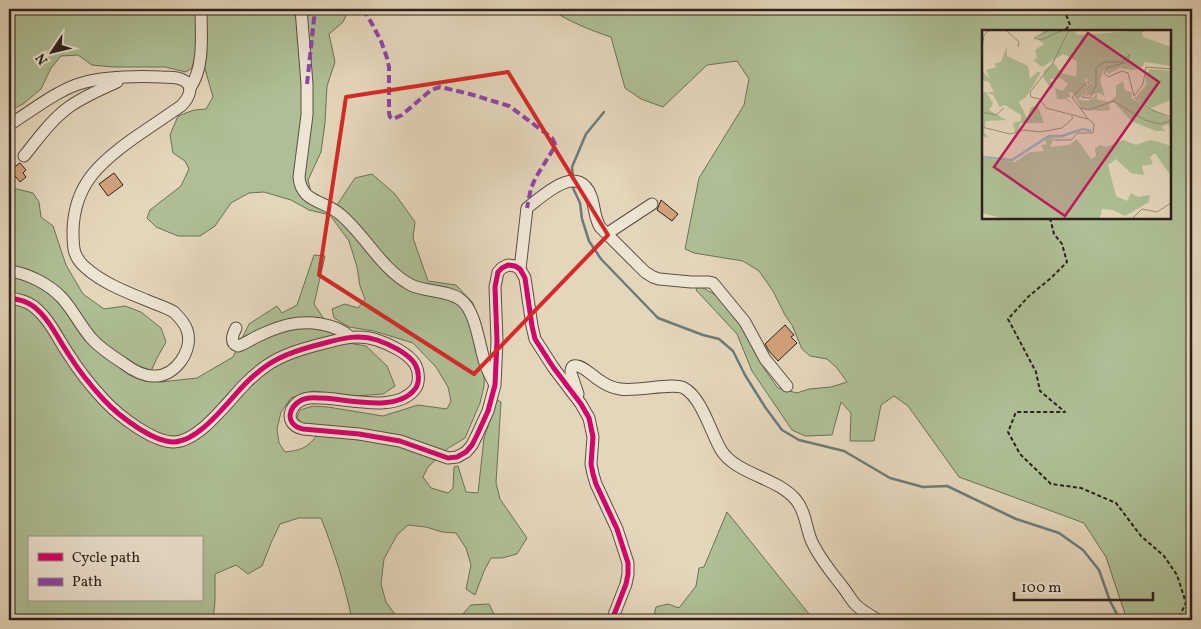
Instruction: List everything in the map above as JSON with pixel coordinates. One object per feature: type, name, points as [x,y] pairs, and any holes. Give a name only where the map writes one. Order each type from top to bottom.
[{"type":"street","points":[[9,271],[34,279],[49,287],[62,298],[91,338],[131,369],[144,375],[155,376],[165,374],[182,360],[188,342],[188,331],[182,321],[173,311],[130,293],[87,269],[76,256],[74,250],[73,219],[82,189],[91,175],[112,154],[188,100],[190,88],[196,77],[201,46],[200,9]]},
{"type":"street","points":[[301,9],[307,84],[307,115],[299,177],[299,184],[303,192],[310,198],[338,212],[350,222],[389,268],[410,284],[422,289],[455,296],[462,300],[472,316],[486,365],[495,385]]},
{"type":"street","points":[[9,125],[64,90],[81,83],[148,76],[181,79],[190,88]]},
{"type":"street","points":[[24,156],[55,119],[70,107],[104,87],[128,77]]},
{"type":"street","points":[[520,269],[527,208],[560,185],[570,181],[581,182],[591,194],[596,221],[600,227],[645,272],[660,279],[713,283],[745,322],[765,359],[787,386]]},
{"type":"street","points":[[608,233],[652,204]]},
{"type":"street","points":[[9,298],[21,300],[33,306],[44,316],[69,356],[105,401],[137,428],[159,439],[173,442],[185,439],[197,432],[247,382],[266,366],[287,354],[350,337],[370,338],[384,342],[400,350],[415,364],[418,375],[417,387],[412,392],[394,402],[380,404],[332,398],[308,398],[292,408],[290,418],[293,425],[303,429],[359,434],[400,441],[448,458],[457,458],[466,452],[475,440],[488,411],[495,385],[497,342],[495,287],[498,272],[508,265],[515,266],[520,269],[525,278],[535,339],[581,404],[592,427],[593,437],[590,464],[596,484],[617,529],[628,563],[626,584],[612,620]]},
{"type":"street","points":[[236,328],[232,337],[235,345],[238,346],[275,328],[307,322],[332,326],[350,337]]},
{"type":"street","points":[[581,404],[571,373],[571,369],[574,366],[581,367],[612,388],[625,390],[675,386],[682,387],[690,392],[722,451],[732,462],[782,488],[797,500],[803,511],[811,540],[820,557],[856,605],[878,620]]},
{"type":"path","points":[[1064,9],[1070,25],[1065,30]]},
{"type":"path","points":[[1050,219],[1054,234],[1062,244],[1067,262],[1029,296],[1008,319],[1036,372],[1040,392],[1066,412],[1016,412],[1008,432],[1020,454],[1051,484],[1080,488],[1116,503],[1141,536],[1164,556],[1177,575],[1186,603],[1180,615],[1181,620]]},
{"type":"highlighted area","points":[[508,72],[608,235],[474,374],[319,275],[346,97]]},
{"type":"green space","points":[[9,9],[196,9],[196,51],[192,68],[186,72],[165,67],[113,67],[92,65],[78,55],[61,56],[51,68],[41,89],[23,104],[9,111]]},
{"type":"green space","points":[[204,9],[349,9],[343,22],[329,34],[335,62],[327,86],[321,152],[308,180],[311,192],[337,205],[355,178],[372,174],[395,194],[415,222],[413,238],[428,281],[456,285],[473,303],[485,341],[484,386],[480,403],[465,438],[447,449],[428,467],[423,477],[431,488],[448,493],[453,488],[454,467],[458,466],[466,492],[478,493],[484,438],[497,400],[501,402],[496,483],[500,499],[527,538],[517,554],[502,558],[491,558],[475,595],[466,589],[471,565],[466,548],[456,533],[408,525],[397,535],[384,559],[381,584],[386,602],[399,620],[352,620],[339,568],[321,518],[299,518],[280,524],[262,566],[248,574],[236,565],[215,574],[213,620],[9,620],[9,186],[33,193],[39,202],[41,217],[53,226],[66,265],[83,294],[104,309],[125,306],[141,312],[161,328],[166,342],[147,380],[161,382],[197,378],[233,357],[249,324],[277,306],[282,313],[297,305],[314,255],[325,256],[314,304],[332,331],[349,343],[366,346],[387,366],[395,386],[383,394],[355,396],[313,391],[291,398],[281,412],[277,429],[279,443],[285,452],[304,447],[318,434],[303,425],[297,417],[300,410],[313,406],[383,416],[418,405],[447,409],[451,401],[448,387],[436,367],[413,343],[374,331],[349,327],[334,318],[332,309],[345,304],[358,308],[365,299],[349,241],[330,215],[309,210],[291,200],[264,192],[249,193],[231,203],[215,226],[200,236],[178,236],[156,227],[147,218],[150,210],[181,186],[189,169],[185,161],[173,153],[170,135],[178,116],[194,110],[206,109],[213,97],[203,62]]},
{"type":"green space","points":[[549,9],[1192,9],[1192,620],[1127,620],[1106,557],[1084,523],[959,477],[908,406],[894,396],[881,405],[874,441],[850,441],[851,413],[841,402],[832,435],[805,436],[792,430],[752,371],[737,334],[696,290],[698,285],[719,297],[743,328],[765,370],[778,388],[797,393],[847,382],[837,368],[827,359],[810,356],[802,349],[792,325],[773,291],[759,271],[743,261],[694,253],[685,249],[699,178],[744,105],[749,79],[737,61],[707,65],[663,107],[641,99],[625,88],[611,37],[579,25]]},
{"type":"green space","points":[[727,512],[814,620],[653,620],[656,607],[668,604],[679,608],[696,586],[699,568],[704,567]]},
{"type":"green space","points":[[489,604],[494,614],[492,620],[457,620],[471,605]]},
{"type":"building","points":[[20,163],[26,170],[23,173],[26,177],[20,182],[10,170]]},
{"type":"building","points":[[114,173],[123,185],[108,196],[99,184]]},
{"type":"building","points":[[661,200],[678,214],[672,221],[657,210]]},
{"type":"building","points":[[785,325],[794,335],[791,337],[797,343],[778,361],[765,344]]},
{"type":"waterway","points":[[573,178],[572,167],[586,134],[604,112]]},
{"type":"waterway","points":[[573,184],[580,203],[582,219],[589,241],[601,259],[658,318],[719,339],[733,351],[745,375],[782,430],[799,440],[844,451],[890,478],[923,487],[947,486],[1016,519],[1059,533],[1083,550],[1099,570],[1110,601],[1120,620]]},
{"type":"marked path","points":[[307,84],[316,9]]},
{"type":"marked path","points":[[363,9],[381,41],[387,58],[389,67],[390,117],[393,119],[402,115],[431,90],[440,87],[509,106],[552,138],[555,144],[554,148],[531,188],[527,208]]},
{"type":"cycle path","points":[[9,298],[27,303],[39,311],[85,378],[118,413],[146,433],[165,441],[184,440],[194,435],[213,419],[251,379],[266,366],[280,358],[302,349],[345,338],[364,337],[382,342],[403,353],[415,364],[418,377],[418,384],[415,389],[406,397],[380,403],[309,398],[302,400],[293,407],[290,418],[292,422],[303,429],[359,434],[400,441],[448,458],[457,457],[466,452],[472,445],[488,411],[495,385],[497,341],[495,287],[498,272],[508,265],[515,266],[520,269],[525,278],[535,339],[589,418],[593,437],[591,464],[593,474],[617,529],[628,563],[626,584],[612,620]]}]
